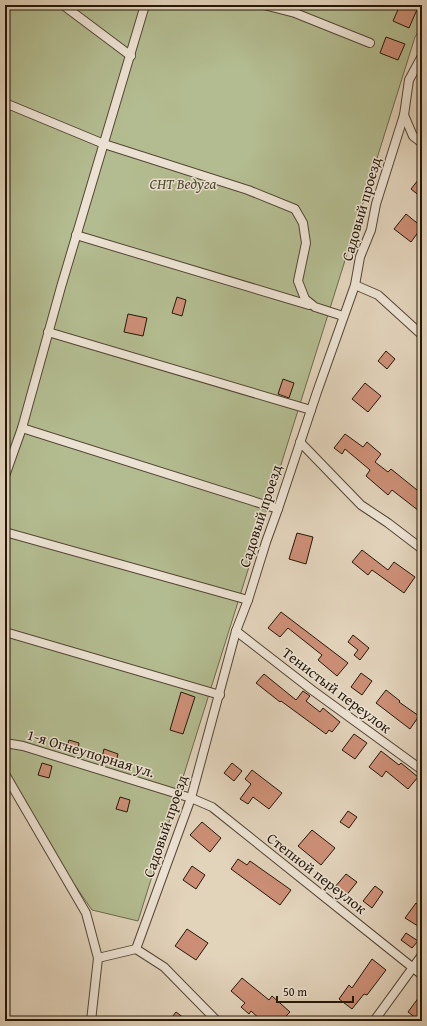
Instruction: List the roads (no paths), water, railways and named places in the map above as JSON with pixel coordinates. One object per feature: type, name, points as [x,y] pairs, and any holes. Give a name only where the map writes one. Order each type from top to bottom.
[{"type":"street","points":[[63,5],[130,56]]},
{"type":"street","points":[[5,476],[22,428],[76,235],[145,5]]},
{"type":"street","points":[[264,5],[295,13],[370,43]]},
{"type":"street","name":"Садовый проезд","points":[[136,949],[191,798],[220,695],[236,631],[248,600],[266,542],[343,316],[355,285],[360,257],[371,230],[376,204],[404,115],[409,80],[422,56]]},
{"type":"street","points":[[5,103],[104,144],[248,190],[295,209],[303,222],[306,243],[298,281],[305,299],[316,307]]},
{"type":"street","points":[[404,115],[413,136],[422,143]]},
{"type":"street","points":[[76,235],[343,316]]},
{"type":"street","points":[[355,285],[378,294],[422,335]]},
{"type":"street","points":[[48,332],[311,410]]},
{"type":"street","points":[[22,428],[278,509]]},
{"type":"street","points":[[300,442],[361,506],[388,523],[422,549]]},
{"type":"street","points":[[5,532],[248,600]]},
{"type":"street","name":"Тенистый переулок","points":[[236,631],[312,690],[422,770]]},
{"type":"street","points":[[5,632],[220,695]]},
{"type":"street","name":"1-я Огнеупорная ул.","points":[[5,743],[23,746],[191,798]]},
{"type":"street","points":[[5,774],[86,913],[98,958],[90,1021]]},
{"type":"street","name":"Степной переулок","points":[[191,798],[212,807],[422,975]]},
{"type":"street","points":[[98,958],[136,949],[164,967],[217,1021]]},
{"type":"street","points":[[374,1021],[422,955]]},
{"type":"park label","name":"СНТ Ведуга","points":[[183,183]]}]
